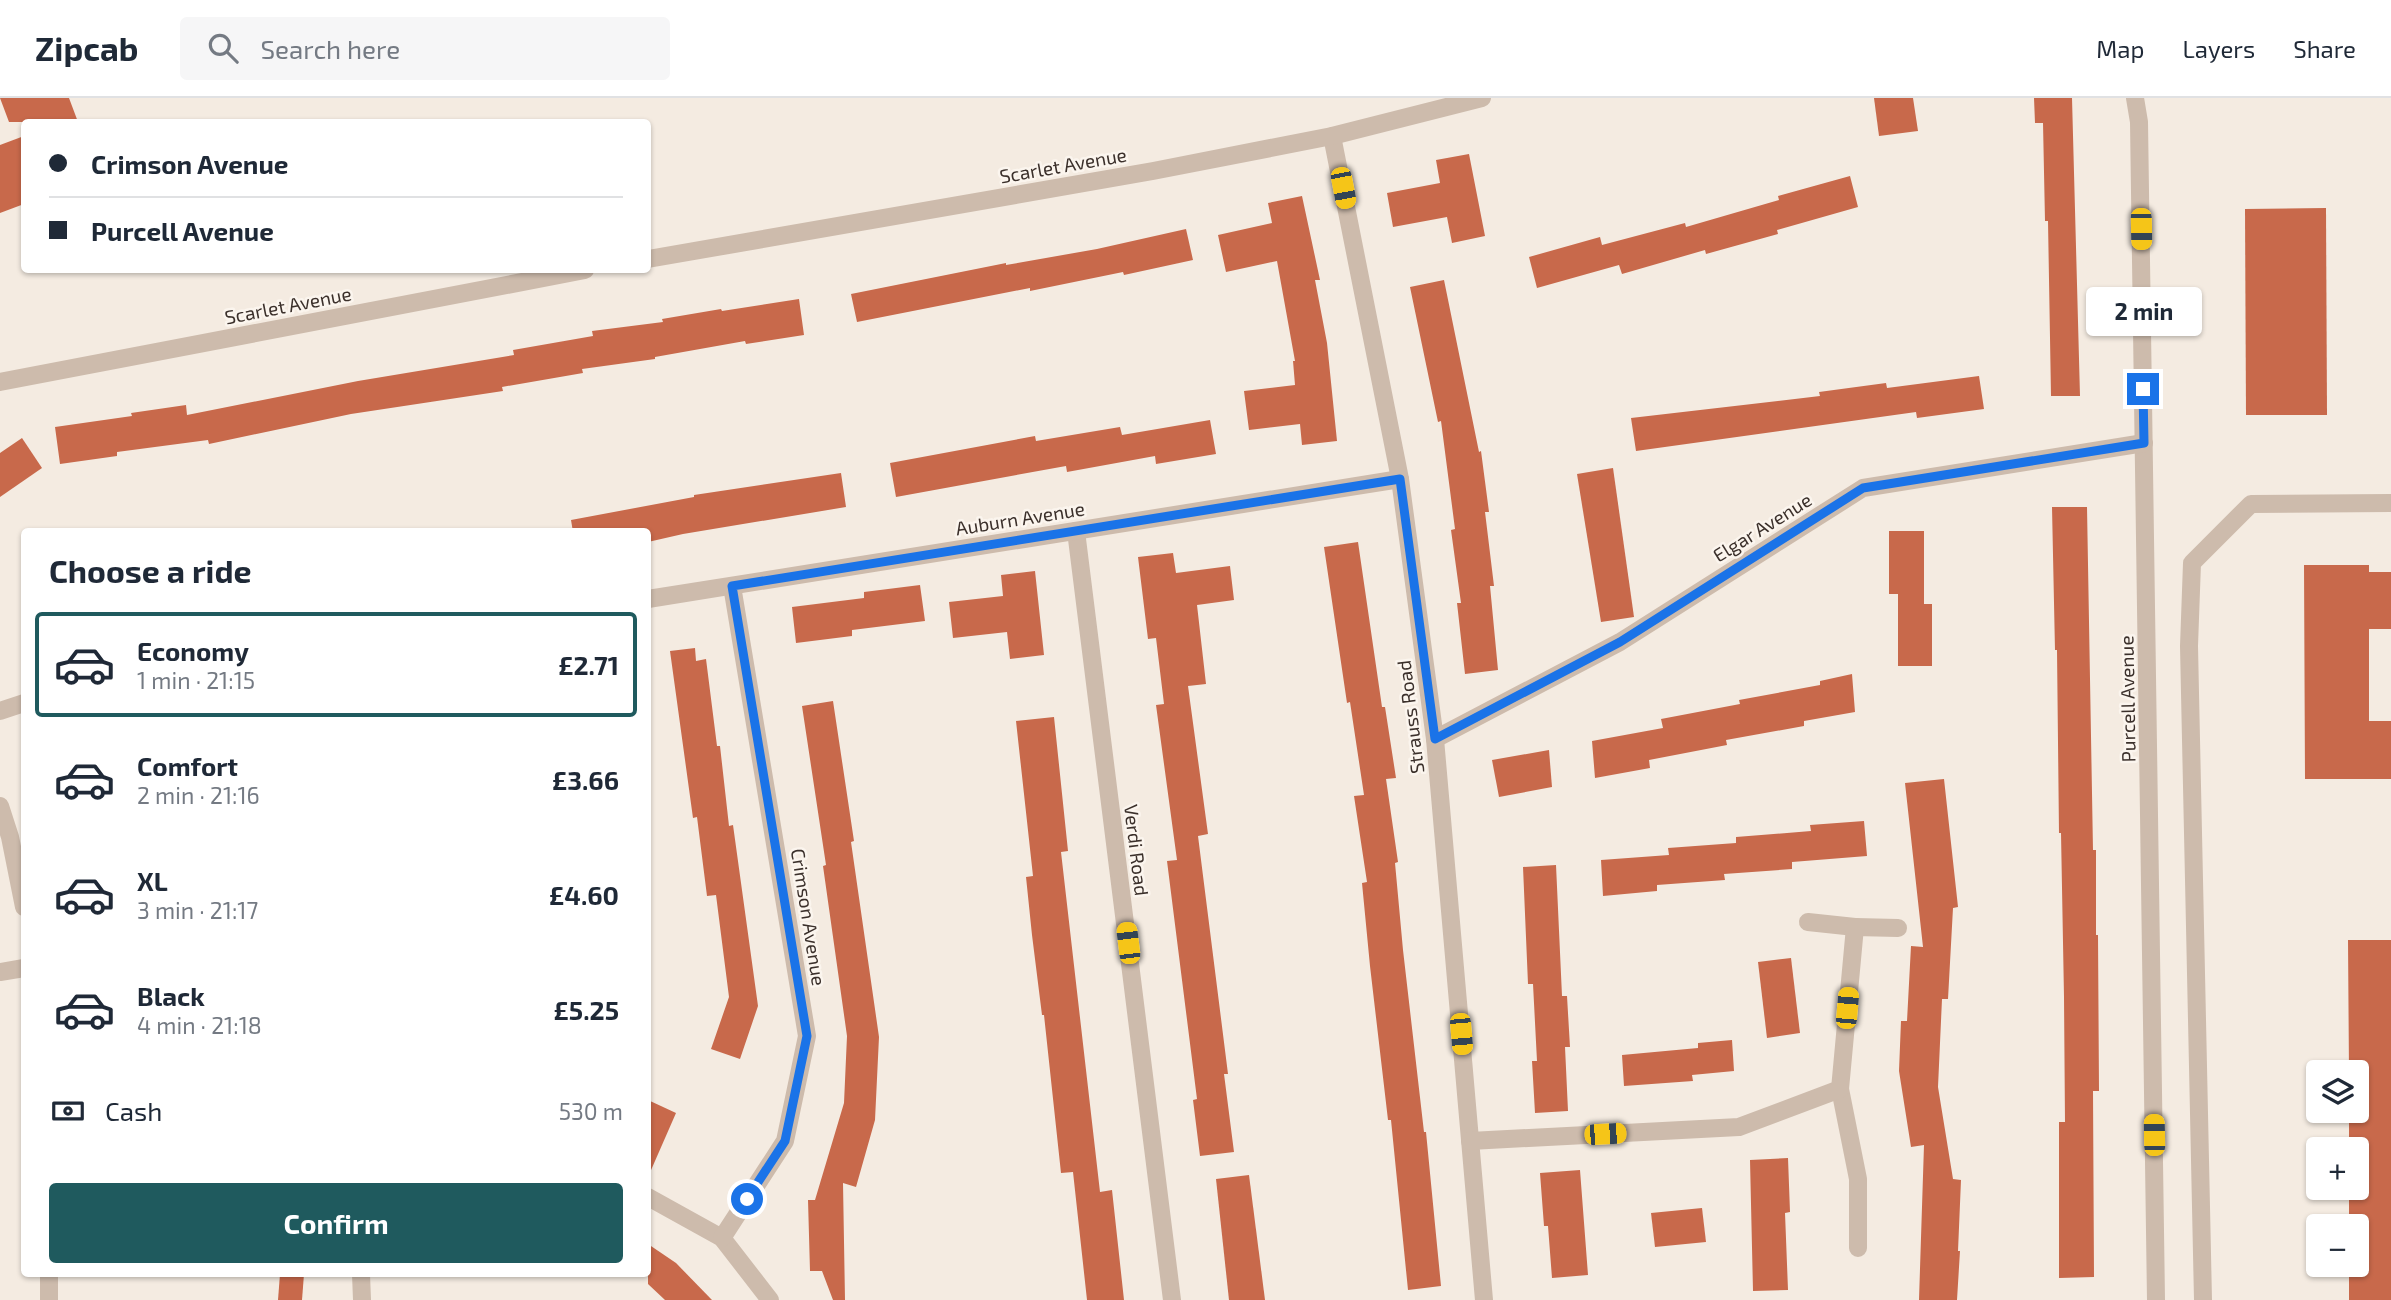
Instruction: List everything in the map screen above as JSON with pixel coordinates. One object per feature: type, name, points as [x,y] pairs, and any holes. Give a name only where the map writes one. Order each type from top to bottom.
[{"type":"street","name":"Scarlet Avenue","points":[[651,258],[1139,173],[1332,136],[1482,98]]},
{"type":"street","name":"Purcell Avenue","points":[[2135,98],[2139,122],[2156,1300]]},
{"type":"street","name":"Strauss Road","points":[[1332,136],[1400,479],[1435,739],[1484,1300]]},
{"type":"street","name":"Scarlet Avenue","points":[[0,382],[569,273]]},
{"type":"street","name":"Elgar Avenue","points":[[1435,739],[1620,642],[1863,488],[2144,443]]},
{"type":"street","name":"Auburn Avenue","points":[[651,599],[1400,479]]},
{"type":"street","points":[[2203,1300],[2189,646],[2192,563],[2251,504],[2391,503]]},
{"type":"street","name":"Verdi Road","points":[[1076,531],[1172,1300]]},
{"type":"street","name":"Crimson Avenue","points":[[722,1238],[785,1141],[807,1036],[732,586]]},
{"type":"street","points":[[0,711],[21,704]]},
{"type":"street","points":[[0,806],[10,837],[21,891]]},
{"type":"street","points":[[1808,922],[1898,928]]},
{"type":"street","points":[[1855,927],[1840,1089],[1858,1178],[1858,1248]]},
{"type":"street","points":[[0,972],[21,968]]},
{"type":"street","points":[[1470,1141],[1739,1127],[1840,1089]]},
{"type":"street","points":[[651,1199],[722,1238],[770,1300]]},
{"type":"street","points":[[49,1300],[50,1277]]},
{"type":"street","points":[[361,1277],[362,1300]]},
{"type":"building","points":[[0,98],[69,98],[77,119],[21,119],[21,122],[9,122]]},
{"type":"building","points":[[1874,98],[1913,98],[1918,131],[1879,136]]},
{"type":"building","points":[[2034,98],[2072,98],[2080,396],[2051,396],[2048,221],[2045,221],[2043,123],[2035,123]]},
{"type":"building","points":[[21,137],[21,205],[0,213],[0,145]]},
{"type":"building","points":[[1469,154],[1485,236],[1452,243],[1447,217],[1393,227],[1387,193],[1440,183],[1436,160]]},
{"type":"building","points":[[1850,176],[1858,207],[1777,230],[1778,234],[1706,254],[1705,250],[1622,274],[1619,265],[1537,288],[1529,257],[1600,237],[1602,245],[1685,223],[1686,227],[1779,200],[1778,196]]},
{"type":"building","points":[[1302,196],[1320,280],[1315,280],[1327,343],[1337,441],[1302,445],[1300,424],[1249,430],[1244,391],[1295,385],[1295,361],[1277,261],[1226,272],[1218,235],[1272,223],[1268,203]]},
{"type":"building","points":[[2326,208],[2327,415],[2246,415],[2245,209]]},
{"type":"building","points":[[1186,229],[1193,260],[1124,275],[1123,272],[1030,291],[1030,288],[857,322],[851,294],[1006,263],[1097,249]]},
{"type":"building","points":[[1444,280],[1479,452],[1481,451],[1489,512],[1485,512],[1494,586],[1490,586],[1498,670],[1465,674],[1457,603],[1461,603],[1451,530],[1455,529],[1441,421],[1438,422],[1410,287]]},
{"type":"building","points":[[799,299],[804,335],[746,344],[745,341],[655,359],[582,369],[583,373],[502,387],[503,391],[351,414],[209,444],[208,440],[117,452],[117,456],[60,464],[55,427],[186,405],[187,415],[358,381],[514,355],[513,350],[593,336],[592,331]]},
{"type":"building","points":[[1979,376],[1984,409],[1917,418],[1916,412],[1636,451],[1631,418],[1820,396],[1819,392],[1886,383],[1887,388]]},
{"type":"building","points":[[1210,420],[1216,454],[1156,464],[1155,456],[1067,472],[1066,466],[896,497],[890,463],[1035,436],[1036,441],[1120,427],[1122,435]]},
{"type":"building","points":[[22,438],[42,468],[0,497],[0,453]]},
{"type":"building","points":[[1613,468],[1634,617],[1601,622],[1577,474]]},
{"type":"building","points":[[841,473],[846,507],[651,541],[651,528],[572,528],[571,520],[694,495]]},
{"type":"building","points":[[2052,507],[2087,507],[2093,850],[2096,850],[2098,935],[2099,1091],[2093,1091],[2094,1277],[2059,1278],[2059,1122],[2065,1122],[2064,997]]},
{"type":"building","points":[[1889,531],[1924,531],[1924,604],[1932,604],[1932,666],[1898,666],[1898,594],[1889,594]]},
{"type":"building","points":[[1358,542],[1382,707],[1385,707],[1396,778],[1386,779],[1398,862],[1395,863],[1403,950],[1426,1132],[1441,1286],[1408,1290],[1391,1120],[1388,1120],[1370,966],[1362,883],[1367,882],[1354,796],[1364,795],[1350,702],[1347,703],[1324,547]]},
{"type":"building","points":[[1173,553],[1176,573],[1230,566],[1234,600],[1197,605],[1206,684],[1188,686],[1208,834],[1198,836],[1228,1074],[1224,1074],[1234,1152],[1200,1156],[1193,1100],[1197,1099],[1167,861],[1177,860],[1156,705],[1164,704],[1156,638],[1148,639],[1138,557]]},
{"type":"building","points":[[2304,565],[2369,565],[2369,572],[2391,572],[2391,629],[2369,629],[2369,721],[2391,721],[2391,779],[2305,779]]},
{"type":"building","points":[[1035,571],[1044,655],[1010,659],[1007,632],[953,638],[949,602],[1003,596],[1001,575]]},
{"type":"building","points":[[920,585],[925,621],[852,630],[852,636],[796,643],[792,607],[864,598],[864,592]]},
{"type":"building","points":[[695,648],[696,661],[706,659],[729,826],[733,825],[758,1006],[740,1059],[711,1049],[729,997],[716,895],[707,896],[697,817],[693,818],[670,651]]},
{"type":"building","points":[[1852,674],[1855,712],[1804,721],[1804,726],[1726,740],[1727,745],[1649,760],[1650,768],[1595,778],[1592,741],[1663,728],[1661,719],[1740,704],[1739,700],[1820,685],[1820,681]]},
{"type":"building","points":[[833,701],[879,1037],[875,1120],[856,1187],[843,1183],[845,1300],[833,1300],[822,1271],[810,1271],[808,1200],[815,1200],[844,1103],[847,1036],[823,866],[826,865],[802,706]]},
{"type":"building","points":[[1054,717],[1068,851],[1061,852],[1100,1192],[1112,1190],[1124,1300],[1087,1300],[1073,1172],[1061,1173],[1044,1015],[1032,935],[1026,877],[1033,876],[1016,721]]},
{"type":"building","points":[[1549,750],[1552,787],[1499,797],[1492,760]]},
{"type":"building","points":[[1944,779],[1958,907],[1953,908],[1948,999],[1942,999],[1938,1087],[1953,1179],[1961,1180],[1960,1251],[1957,1300],[1919,1300],[1924,1145],[1911,1147],[1899,1071],[1901,1021],[1907,1021],[1911,946],[1923,947],[1905,783]]},
{"type":"building","points":[[1864,821],[1867,856],[1792,862],[1792,869],[1724,874],[1725,880],[1657,885],[1657,891],[1603,896],[1601,860],[1669,855],[1668,848],[1736,843],[1736,837],[1811,831],[1810,825]]},
{"type":"building","points":[[1556,865],[1562,996],[1567,996],[1570,1047],[1565,1047],[1568,1111],[1535,1113],[1532,1061],[1537,1061],[1533,984],[1528,984],[1523,867]]},
{"type":"building","points":[[2348,940],[2391,940],[2391,1300],[2349,1300],[2349,1277],[2369,1277],[2369,1214],[2349,1214],[2349,1200],[2369,1200],[2369,1137],[2349,1137],[2349,1123],[2369,1123],[2369,1060],[2349,1060]]},
{"type":"building","points":[[1791,958],[1800,1033],[1767,1038],[1758,962]]},
{"type":"building","points":[[1732,1040],[1734,1071],[1692,1075],[1693,1081],[1624,1086],[1622,1055],[1698,1048],[1698,1043]]},
{"type":"building","points":[[651,1101],[676,1113],[651,1170]]},
{"type":"building","points":[[1788,1158],[1790,1212],[1785,1213],[1788,1290],[1753,1291],[1750,1160]]},
{"type":"building","points":[[1580,1170],[1588,1275],[1552,1278],[1540,1173]]},
{"type":"building","points":[[1249,1175],[1265,1300],[1229,1300],[1216,1179]]},
{"type":"building","points":[[1702,1208],[1706,1242],[1655,1247],[1651,1213]]},
{"type":"building","points":[[651,1246],[676,1263],[712,1300],[665,1300],[648,1284],[648,1277],[651,1277]]},
{"type":"building","points":[[280,1277],[304,1277],[302,1300],[278,1300]]},
{"type":"route","points":[[747,1199],[785,1141],[807,1036],[732,586],[1400,479],[1435,739],[1620,642],[1863,488],[2144,443],[2143,389]]}]
